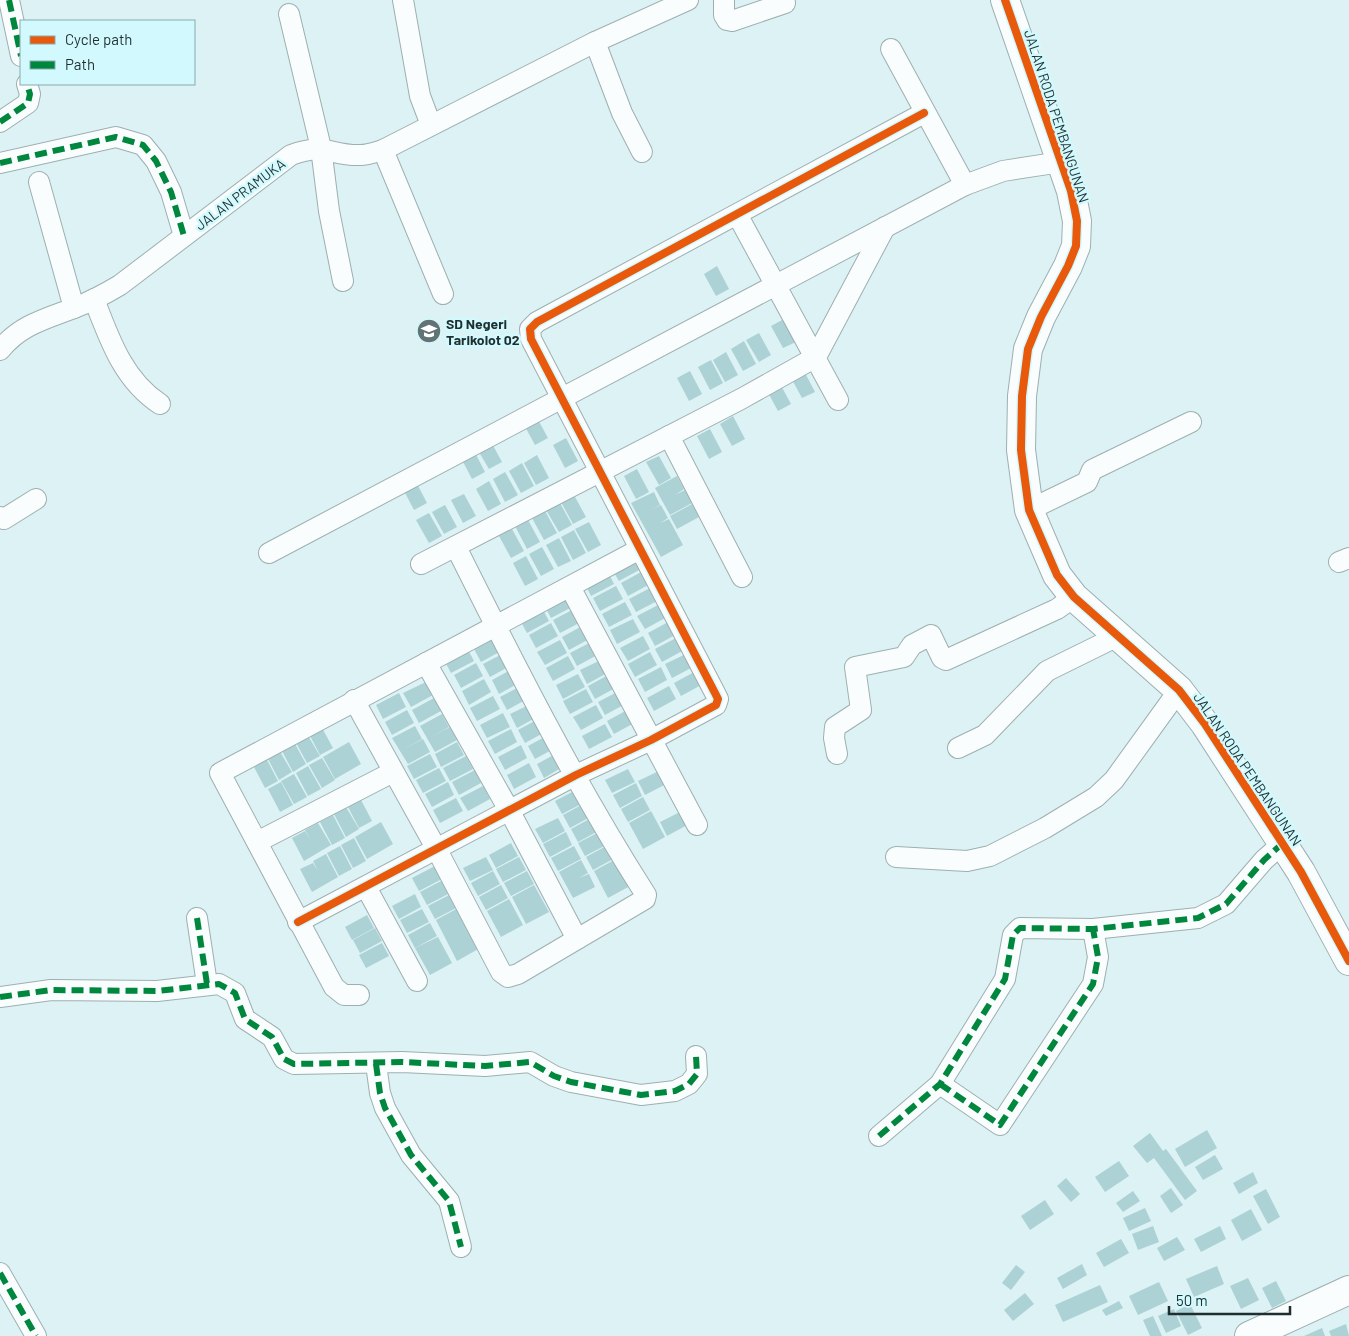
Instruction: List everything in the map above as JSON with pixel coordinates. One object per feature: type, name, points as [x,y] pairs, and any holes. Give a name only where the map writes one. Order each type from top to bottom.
[{"type":"street","points":[[9,0],[20,51]]},
{"type":"street","points":[[403,0],[420,96],[431,125]]},
{"type":"street","name":"JALAN PRAMUKA","points":[[0,350],[20,329],[36,321],[74,308],[120,285],[291,155],[307,149],[321,148],[361,156],[384,150],[595,42],[688,0]]},
{"type":"street","points":[[724,0],[724,15],[727,20],[732,21],[785,3]]},
{"type":"street","name":"JALAN RODA PEMBANGUNAN","points":[[1006,0],[1071,191],[1077,221],[1076,246],[1068,266],[1040,317],[1028,349],[1022,396],[1021,450],[1029,510],[1057,575],[1074,597],[1179,690],[1205,724],[1301,872],[1349,961]]},
{"type":"street","points":[[289,14],[321,148],[329,211],[343,281]]},
{"type":"street","points":[[595,42],[622,112],[642,152]]},
{"type":"street","points":[[891,49],[924,113],[966,185]]},
{"type":"street","points":[[0,122],[28,103],[30,94],[27,85]]},
{"type":"street","points":[[298,922],[576,775],[712,709],[718,699],[531,339],[530,329],[537,322],[738,216],[924,113]]},
{"type":"street","points":[[0,162],[116,137],[143,145],[156,162],[171,192],[184,236]]},
{"type":"street","points":[[384,150],[443,294]]},
{"type":"street","points":[[269,553],[966,185],[1003,171],[1061,162]]},
{"type":"street","points":[[39,182],[74,308]]},
{"type":"street","points":[[738,216],[838,400]]},
{"type":"street","points":[[421,564],[741,399],[816,357],[885,228]]},
{"type":"street","points":[[94,299],[114,349],[133,381],[160,404]]},
{"type":"street","points":[[1029,510],[1087,482],[1092,470],[1192,422]]},
{"type":"street","points":[[669,436],[742,577]]},
{"type":"street","points":[[0,517],[4,519],[9,517],[36,499]]},
{"type":"street","points":[[354,700],[436,848],[501,972],[508,976],[518,974],[644,901],[646,895],[576,775],[456,547]]},
{"type":"street","points":[[359,994],[344,995],[334,987],[220,773],[640,549]]},
{"type":"street","points":[[570,587],[697,825]]},
{"type":"street","points":[[837,754],[835,727],[861,710],[855,668],[904,657],[912,645],[931,635],[942,658],[946,660],[1057,608],[1074,597]]},
{"type":"street","points":[[958,748],[985,734],[1047,671],[1118,636]]},
{"type":"street","points":[[426,663],[509,810],[578,939]]},
{"type":"street","points":[[896,857],[967,861],[990,856],[1045,828],[1096,797],[1114,780],[1179,690]]},
{"type":"street","points":[[257,842],[393,772]]},
{"type":"street","points":[[879,1136],[940,1084],[1005,979],[1013,935],[1020,928],[1093,929],[1198,918],[1226,904],[1264,860],[1283,843]]},
{"type":"street","points":[[366,887],[417,981]]},
{"type":"street","points":[[197,918],[207,984]]},
{"type":"street","points":[[940,1084],[1000,1126],[1093,984],[1098,957],[1093,929]]},
{"type":"street","points":[[0,997],[51,990],[157,991],[219,984],[235,993],[245,1019],[272,1037],[288,1062],[294,1064],[376,1064],[402,1062],[502,1066],[530,1062],[554,1076],[571,1082],[641,1094],[675,1091],[689,1084],[697,1074],[696,1056]]},
{"type":"street","points":[[376,1064],[380,1094],[385,1108],[411,1155],[449,1201],[461,1247]]},
{"type":"street","points":[[3,1283],[36,1336]]},
{"type":"street","points":[[1249,1336],[1276,1330],[1349,1290]]},
{"type":"building","points":[[717,266],[729,289],[716,296],[704,274]]},
{"type":"building","points":[[784,319],[796,342],[783,348],[771,326]]},
{"type":"building","points":[[759,333],[771,355],[759,362],[746,340]]},
{"type":"building","points":[[744,341],[756,364],[743,371],[731,349]]},
{"type":"building","points":[[726,352],[738,375],[725,382],[713,360]]},
{"type":"building","points":[[711,360],[723,383],[710,390],[698,367]]},
{"type":"building","points":[[803,369],[815,392],[802,398],[790,376]]},
{"type":"building","points":[[690,371],[702,394],[689,401],[677,378]]},
{"type":"building","points":[[779,382],[791,404],[778,411],[766,389]]},
{"type":"building","points":[[536,416],[548,438],[535,445],[523,423]]},
{"type":"building","points":[[733,416],[745,439],[732,446],[720,424]]},
{"type":"building","points":[[710,429],[722,452],[709,459],[697,436]]},
{"type":"building","points":[[566,438],[578,461],[565,468],[553,445]]},
{"type":"building","points":[[490,440],[502,462],[489,469],[476,447]]},
{"type":"building","points":[[473,449],[485,472],[472,479],[460,456]]},
{"type":"building","points":[[537,455],[549,478],[536,485],[524,463]]},
{"type":"building","points":[[659,456],[671,478],[659,485],[646,462]]},
{"type":"building","points":[[522,463],[534,486],[521,493],[509,471]]},
{"type":"building","points":[[637,469],[649,492],[636,499],[624,476]]},
{"type":"building","points":[[505,472],[518,495],[505,502],[493,479]]},
{"type":"building","points":[[677,476],[684,489],[675,495],[685,490],[692,503],[670,515],[655,488]]},
{"type":"building","points":[[415,480],[427,503],[414,510],[402,487]]},
{"type":"building","points":[[489,481],[501,504],[488,511],[476,489]]},
{"type":"building","points":[[654,492],[660,505],[651,510],[661,505],[668,518],[660,523],[669,519],[683,545],[661,557],[631,503]]},
{"type":"building","points":[[464,494],[476,516],[463,523],[451,500]]},
{"type":"building","points":[[574,495],[586,517],[573,524],[561,502]]},
{"type":"building","points":[[560,503],[572,525],[559,532],[546,510]]},
{"type":"building","points":[[692,504],[699,517],[677,529],[670,516]]},
{"type":"building","points":[[445,505],[457,527],[444,534],[432,512]]},
{"type":"building","points":[[545,511],[557,533],[544,540],[532,518]]},
{"type":"building","points":[[429,513],[442,536],[429,543],[416,520]]},
{"type":"building","points":[[528,520],[540,542],[527,549],[515,526]]},
{"type":"building","points":[[589,522],[601,545],[588,552],[575,529]]},
{"type":"building","points":[[512,529],[524,551],[511,558],[499,536]]},
{"type":"building","points":[[574,530],[586,553],[573,560],[561,537]]},
{"type":"building","points":[[559,538],[571,561],[558,567],[546,545]]},
{"type":"building","points":[[542,547],[554,569],[541,576],[529,554]]},
{"type":"building","points":[[526,556],[538,579],[525,586],[513,563]]},
{"type":"building","points":[[634,556],[641,569],[619,581],[611,568]]},
{"type":"building","points":[[607,570],[614,584],[591,596],[584,582]]},
{"type":"building","points":[[643,571],[650,584],[628,596],[621,583]]},
{"type":"building","points":[[616,586],[623,599],[600,611],[593,598]]},
{"type":"building","points":[[652,587],[659,600],[636,612],[629,599]]},
{"type":"building","points":[[567,593],[574,606],[551,618],[544,605]]},
{"type":"building","points":[[625,602],[632,615],[609,627],[602,614]]},
{"type":"building","points":[[660,604],[667,617],[645,629],[637,616]]},
{"type":"building","points":[[542,608],[549,621],[527,633],[520,620]]},
{"type":"building","points":[[576,608],[583,621],[560,633],[553,620]]},
{"type":"building","points":[[633,619],[640,632],[617,644],[610,630]]},
{"type":"building","points":[[670,621],[677,634],[655,646],[648,633]]},
{"type":"building","points":[[551,623],[558,636],[536,648],[529,635]]},
{"type":"building","points":[[584,625],[591,638],[569,650],[562,637]]},
{"type":"building","points":[[643,636],[650,649],[628,661],[620,648]]},
{"type":"building","points":[[496,637],[503,650],[481,662],[474,649]]},
{"type":"building","points":[[678,637],[684,650],[662,662],[655,649]]},
{"type":"building","points":[[560,640],[567,653],[545,665],[537,652]]},
{"type":"building","points":[[593,641],[599,654],[577,666],[570,653]]},
{"type":"building","points":[[467,648],[474,661],[451,673],[444,660]]},
{"type":"building","points":[[506,652],[512,665],[490,677],[483,664]]},
{"type":"building","points":[[650,652],[657,665],[635,677],[628,664]]},
{"type":"building","points":[[688,653],[695,666],[672,678],[665,664]]},
{"type":"building","points":[[568,656],[575,669],[553,681],[546,668]]},
{"type":"building","points":[[603,659],[609,672],[587,684],[580,670]]},
{"type":"building","points":[[476,663],[483,676],[461,688],[454,675]]},
{"type":"building","points":[[661,667],[667,680],[645,692],[638,679]]},
{"type":"building","points":[[514,668],[521,682],[499,694],[492,680]]},
{"type":"building","points":[[696,671],[703,684],[681,696],[674,683]]},
{"type":"building","points":[[578,674],[585,687],[563,699],[556,685]]},
{"type":"building","points":[[610,674],[617,687],[595,699],[588,686]]},
{"type":"building","points":[[484,679],[491,692],[469,705],[462,691]]},
{"type":"building","points":[[426,682],[433,695],[411,707],[403,693]]},
{"type":"building","points":[[523,685],[529,698],[507,710],[500,697]]},
{"type":"building","points":[[669,686],[676,699],[654,711],[647,698]]},
{"type":"building","points":[[586,689],[593,702],[570,714],[563,701]]},
{"type":"building","points":[[621,690],[627,703],[605,715],[598,702]]},
{"type":"building","points":[[399,693],[406,707],[383,719],[376,705]]},
{"type":"building","points":[[493,696],[500,709],[477,721],[470,708]]},
{"type":"building","points":[[434,698],[441,711],[419,723],[412,710]]},
{"type":"building","points":[[533,703],[539,716],[517,728],[510,714]]},
{"type":"building","points":[[596,705],[603,718],[581,730],[573,717]]},
{"type":"building","points":[[629,709],[636,722],[614,734],[607,721]]},
{"type":"building","points":[[407,710],[414,723],[392,735],[385,722]]},
{"type":"building","points":[[503,713],[510,727],[487,738],[480,725]]},
{"type":"building","points":[[442,714],[449,727],[431,737],[450,727],[457,740],[435,752],[420,726]]},
{"type":"building","points":[[540,718],[547,731],[525,743],[518,730]]},
{"type":"building","points":[[605,724],[612,737],[589,749],[582,736]]},
{"type":"building","points":[[321,726],[333,748],[320,755],[308,732]]},
{"type":"building","points":[[415,726],[422,739],[404,749],[423,739],[430,752],[408,764],[392,738]]},
{"type":"building","points":[[511,729],[517,742],[495,754],[488,741]]},
{"type":"building","points":[[307,734],[320,756],[307,763],[295,741]]},
{"type":"building","points":[[550,734],[557,747],[535,759],[528,746]]},
{"type":"building","points":[[294,742],[306,764],[293,772],[281,749]]},
{"type":"building","points":[[349,742],[361,764],[335,779],[323,757]]},
{"type":"building","points":[[457,742],[464,755],[441,767],[435,754]]},
{"type":"building","points":[[521,745],[527,758],[505,770],[498,757]]},
{"type":"building","points":[[279,750],[292,772],[279,780],[267,757]]},
{"type":"building","points":[[559,752],[566,765],[544,778],[537,764]]},
{"type":"building","points":[[430,754],[437,767],[414,779],[407,766]]},
{"type":"building","points":[[466,756],[473,769],[450,781],[443,768]]},
{"type":"building","points":[[266,758],[278,781],[265,788],[253,765]]},
{"type":"building","points":[[322,758],[335,780],[322,788],[309,765]]},
{"type":"building","points":[[529,763],[536,777],[514,789],[507,775]]},
{"type":"building","points":[[308,766],[321,789],[308,796],[296,773]]},
{"type":"building","points":[[439,768],[446,781],[423,793],[416,780]]},
{"type":"building","points":[[628,769],[635,782],[612,793],[605,780]]},
{"type":"building","points":[[475,770],[481,783],[459,795],[452,782]]},
{"type":"building","points":[[661,770],[668,783],[645,795],[638,781]]},
{"type":"building","points":[[294,774],[307,797],[294,804],[281,781]]},
{"type":"building","points":[[281,782],[293,805],[280,812],[268,789]]},
{"type":"building","points":[[448,782],[454,795],[432,807],[425,794]]},
{"type":"building","points":[[636,783],[642,796],[620,808],[613,795]]},
{"type":"building","points":[[483,786],[490,799],[468,811],[460,798]]},
{"type":"building","points":[[578,789],[585,802],[562,814],[555,801]]},
{"type":"building","points":[[643,797],[650,810],[628,822],[621,809]]},
{"type":"building","points":[[360,798],[372,821],[359,828],[347,805]]},
{"type":"building","points":[[456,798],[463,811],[440,823],[433,810]]},
{"type":"building","points":[[585,803],[592,816],[570,828],[563,815]]},
{"type":"building","points":[[346,807],[359,829],[346,837],[334,814]]},
{"type":"building","points":[[651,811],[665,837],[643,849],[629,823]]},
{"type":"building","points":[[682,811],[689,824],[667,836],[660,822]]},
{"type":"building","points":[[333,815],[345,838],[332,845],[320,822]]},
{"type":"building","points":[[593,817],[600,830],[578,842],[571,829]]},
{"type":"building","points":[[558,818],[565,831],[543,843],[535,829]]},
{"type":"building","points":[[381,822],[393,844],[367,859],[355,837]]},
{"type":"building","points":[[318,823],[331,845],[304,861],[292,838],[305,831],[311,840],[305,830]]},
{"type":"building","points":[[601,831],[608,844],[585,856],[578,843]]},
{"type":"building","points":[[566,832],[572,845],[550,857],[543,844]]},
{"type":"building","points":[[354,838],[366,861],[353,868],[341,845]]},
{"type":"building","points":[[511,843],[518,856],[496,868],[489,855]]},
{"type":"building","points":[[608,845],[615,858],[593,870],[586,857]]},
{"type":"building","points":[[340,846],[352,869],[339,876],[327,853]]},
{"type":"building","points":[[574,846],[581,859],[558,871],[551,858]]},
{"type":"building","points":[[326,854],[338,877],[312,892],[300,869],[313,863],[318,871],[313,861]]},
{"type":"building","points":[[486,857],[493,870],[470,881],[463,868]]},
{"type":"building","points":[[519,857],[526,870],[503,882],[496,869]]},
{"type":"building","points":[[616,859],[630,886],[608,898],[594,871]]},
{"type":"building","points":[[581,860],[588,873],[579,878],[589,874],[595,887],[573,898],[559,872]]},
{"type":"building","points":[[435,866],[442,879],[419,891],[412,878]]},
{"type":"building","points":[[493,871],[500,884],[478,896],[471,883]]},
{"type":"building","points":[[527,871],[534,884],[511,896],[504,883]]},
{"type":"building","points":[[443,880],[450,893],[427,905],[420,892]]},
{"type":"building","points":[[501,885],[508,898],[486,910],[479,897]]},
{"type":"building","points":[[534,885],[549,912],[526,924],[512,897]]},
{"type":"building","points":[[415,894],[421,907],[399,919],[392,906]]},
{"type":"building","points":[[451,894],[458,907],[435,919],[428,906]]},
{"type":"building","points":[[509,899],[523,925],[501,937],[487,911]]},
{"type":"building","points":[[458,908],[480,948],[457,961],[436,920]]},
{"type":"building","points":[[422,909],[429,922],[407,933],[400,920]]},
{"type":"building","points":[[367,915],[374,928],[352,940],[345,927]]},
{"type":"building","points":[[430,923],[437,936],[415,948],[408,935]]},
{"type":"building","points":[[375,928],[382,941],[360,953],[353,940]]},
{"type":"building","points":[[438,937],[452,963],[430,975],[415,948]]},
{"type":"building","points":[[382,943],[389,956],[366,968],[359,955]]},
{"type":"building","points":[[1207,1130],[1217,1148],[1185,1167],[1175,1149]]},
{"type":"building","points":[[1150,1133],[1163,1151],[1166,1149],[1197,1191],[1185,1200],[1154,1158],[1147,1163],[1133,1146]]},
{"type":"building","points":[[1215,1155],[1223,1169],[1203,1180],[1195,1167]]},
{"type":"building","points":[[1119,1161],[1129,1176],[1105,1192],[1095,1177]]},
{"type":"building","points":[[1253,1172],[1258,1183],[1239,1194],[1233,1183]]},
{"type":"building","points":[[1066,1178],[1080,1194],[1071,1202],[1057,1186]]},
{"type":"building","points":[[1171,1188],[1183,1205],[1171,1213],[1160,1196]]},
{"type":"building","points":[[1266,1189],[1280,1217],[1268,1224],[1253,1196]]},
{"type":"building","points":[[1133,1191],[1140,1201],[1123,1212],[1116,1203]]},
{"type":"building","points":[[1045,1200],[1054,1214],[1030,1230],[1021,1216]]},
{"type":"building","points":[[1145,1208],[1151,1221],[1129,1231],[1123,1218]]},
{"type":"building","points":[[1251,1209],[1262,1230],[1242,1241],[1231,1220]]},
{"type":"building","points":[[1153,1226],[1159,1242],[1138,1250],[1132,1234]]},
{"type":"building","points":[[1220,1226],[1226,1239],[1201,1252],[1194,1239]]},
{"type":"building","points":[[1177,1237],[1185,1250],[1164,1261],[1157,1248]]},
{"type":"building","points":[[1121,1239],[1129,1253],[1104,1267],[1096,1253]]},
{"type":"building","points":[[1082,1264],[1087,1275],[1063,1289],[1057,1278]]},
{"type":"building","points":[[1016,1265],[1025,1272],[1011,1290],[1002,1283]]},
{"type":"building","points":[[1217,1266],[1224,1284],[1194,1297],[1186,1279]]},
{"type":"building","points":[[1248,1278],[1259,1300],[1241,1309],[1230,1286]]},
{"type":"building","points":[[1276,1281],[1286,1301],[1272,1308],[1262,1288]]},
{"type":"building","points":[[1159,1282],[1168,1301],[1138,1315],[1129,1296]]},
{"type":"building","points":[[1100,1285],[1108,1302],[1063,1322],[1055,1305]]},
{"type":"building","points":[[1025,1293],[1034,1304],[1013,1321],[1004,1310]]},
{"type":"building","points":[[1119,1301],[1123,1308],[1106,1316],[1102,1310]]},
{"type":"building","points":[[1190,1304],[1202,1328],[1188,1335],[1176,1311]]},
{"type":"building","points":[[1174,1309],[1181,1326],[1166,1333],[1158,1316]]},
{"type":"building","points":[[1153,1316],[1162,1336],[1150,1336],[1143,1320]]},
{"type":"building","points":[[1346,1324],[1349,1336],[1331,1336],[1329,1331]]},
{"type":"building","points":[[1322,1328],[1325,1336],[1304,1336]]},
{"type":"marked path","points":[[9,0],[20,51]]},
{"type":"marked path","points":[[0,122],[28,103],[30,94],[27,85]]},
{"type":"marked path","points":[[0,163],[116,137],[143,145],[156,161],[171,192],[184,236]]},
{"type":"marked path","points":[[879,1136],[940,1084],[1005,979],[1013,935],[1020,928],[1093,929],[1198,918],[1226,904],[1264,860],[1283,843]]},
{"type":"marked path","points":[[197,918],[207,984]]},
{"type":"marked path","points":[[940,1084],[1000,1125],[1093,984],[1098,957],[1093,929]]},
{"type":"marked path","points":[[0,997],[51,990],[157,991],[219,984],[235,993],[245,1019],[272,1037],[284,1059],[294,1064],[402,1062],[485,1066],[530,1062],[554,1076],[571,1082],[641,1095],[675,1091],[689,1084],[697,1074],[696,1056]]},
{"type":"marked path","points":[[376,1064],[380,1093],[385,1108],[411,1155],[449,1201],[461,1247]]},
{"type":"marked path","points":[[0,1273],[36,1336]]},
{"type":"cycle path","points":[[1005,0],[1071,191],[1077,221],[1076,246],[1068,266],[1041,317],[1028,349],[1022,396],[1021,450],[1029,510],[1057,575],[1074,597],[1179,690],[1205,724],[1301,872],[1349,961]]},
{"type":"cycle path","points":[[298,922],[576,775],[651,740],[716,705],[718,699],[531,339],[530,329],[537,322],[924,113]]},
{"type":"place","name":"SD Negeri Tarikolot 02","points":[[429,331]]}]
